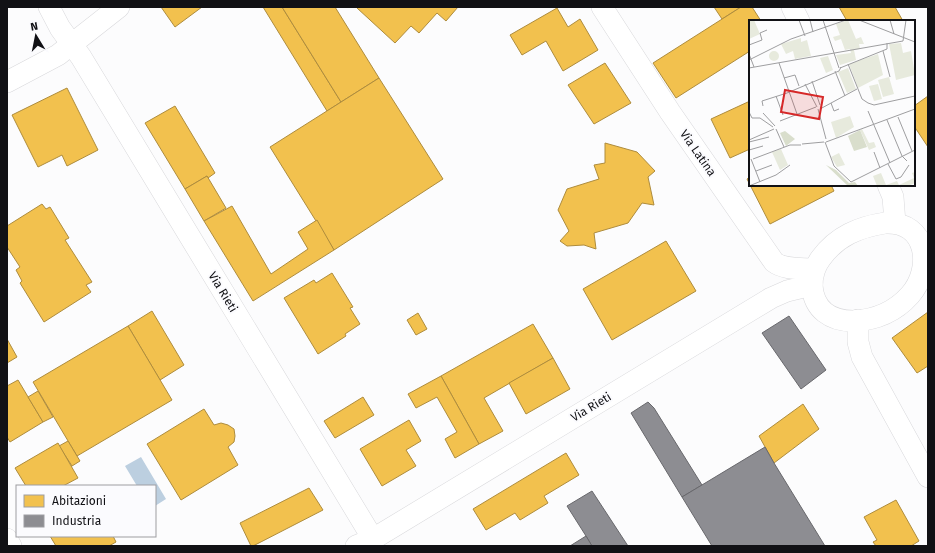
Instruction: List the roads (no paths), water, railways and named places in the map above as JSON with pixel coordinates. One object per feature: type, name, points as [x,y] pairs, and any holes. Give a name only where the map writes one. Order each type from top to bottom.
[{"type":"street","name":"Via Rieti","points":[[49,7],[60,28],[81,57],[365,542],[771,298],[813,277]]},
{"type":"street","points":[[7,82],[49,60],[72,45],[120,7]]},
{"type":"street","name":"Via Latina","points":[[602,7],[670,112],[774,262],[813,277]]},
{"type":"street","points":[[792,7],[798,20]]},
{"type":"street","points":[[888,186],[893,197],[922,247],[923,262],[918,281],[911,294],[905,300],[892,310],[876,318],[858,320],[837,319],[823,312],[815,300],[813,277],[820,259],[830,248],[854,231],[869,226],[885,223],[911,229]]},
{"type":"street","points":[[905,300],[928,288]]},
{"type":"street","points":[[858,320],[858,342],[862,357],[928,477]]},
{"type":"street","points":[[7,539],[11,546]]},
{"type":"water","points":[[141,457],[166,499],[156,505],[156,485],[136,485],[125,466]]}]
